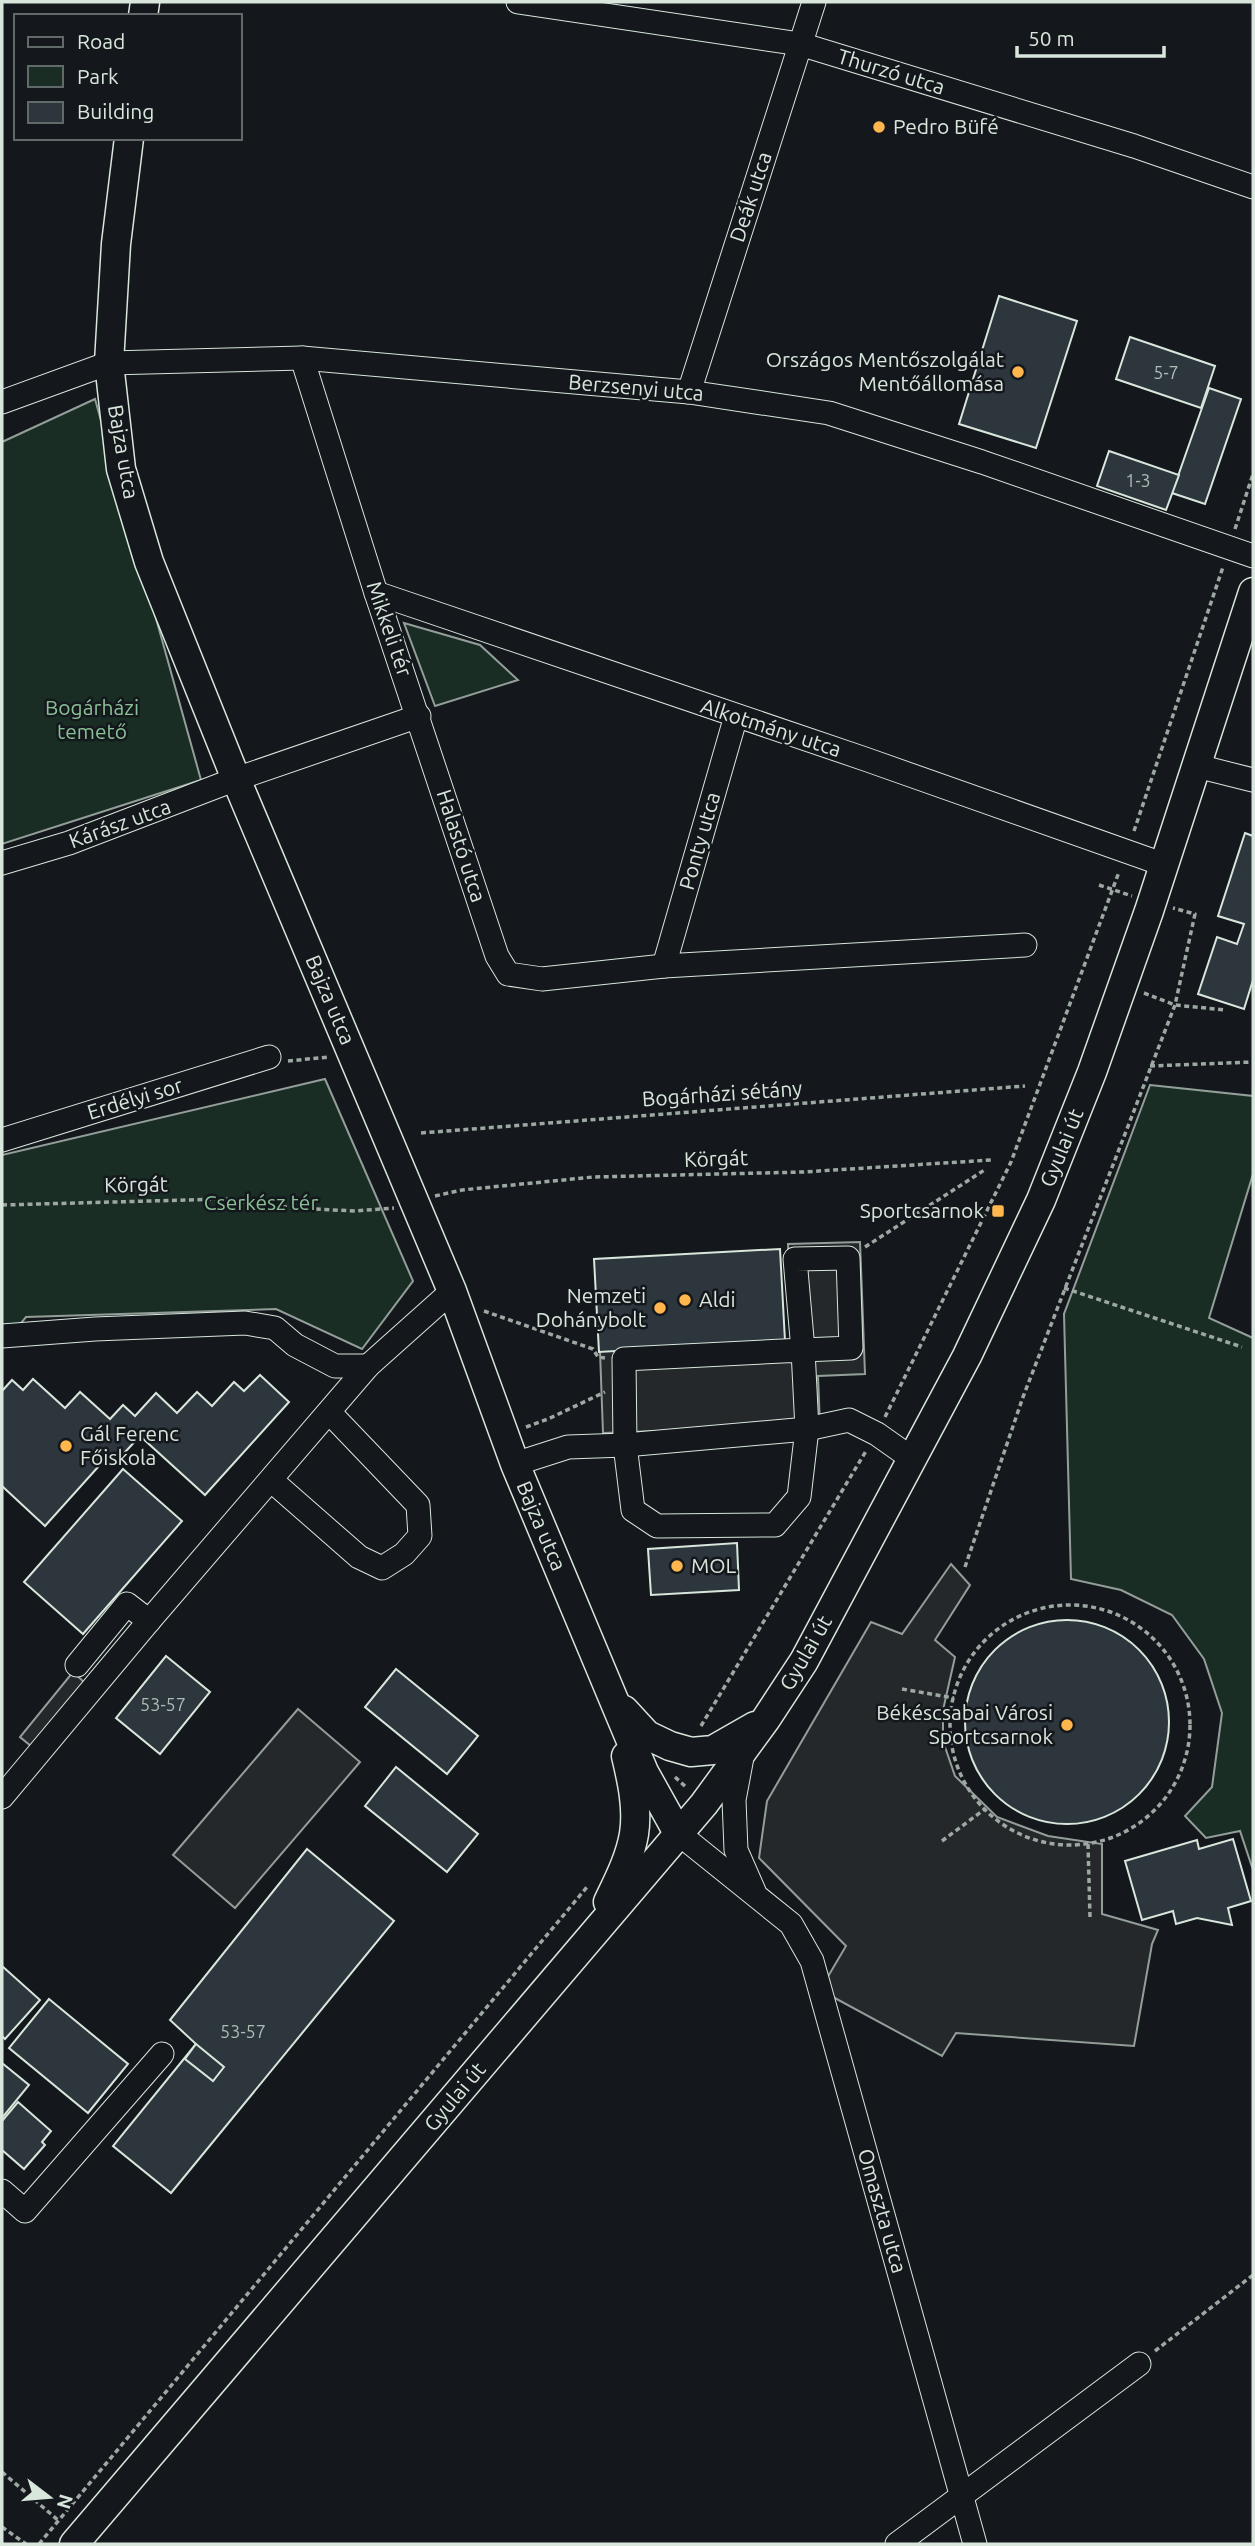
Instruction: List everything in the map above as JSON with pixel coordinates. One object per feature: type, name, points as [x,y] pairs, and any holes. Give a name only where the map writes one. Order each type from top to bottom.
[{"type":"main road","name":"Bajza utca","points":[[128,140],[116,244],[109,363],[121,469],[149,562],[236,779],[454,1296],[515,1464],[643,1772],[678,1833]]},
{"type":"main road","name":"Gyulai út","points":[[77,2541],[704,1804],[804,1661],[967,1356],[1041,1200],[1123,985],[1253,592]]},
{"type":"main road","points":[[613,1699],[647,1735],[691,1752],[713,1750],[766,1719]]},
{"type":"main road","points":[[590,1940],[621,1874],[634,1834],[634,1791],[613,1699]]},
{"type":"street","name":"Thurzó utca","points":[[518,2],[800,44],[1135,146],[1253,187]]},
{"type":"street","name":"Deák utca","points":[[689,392],[814,2]]},
{"type":"street","name":"Berzsenyi utca","points":[[2,402],[109,363],[302,358],[689,392],[829,413],[1253,556]]},
{"type":"street","name":"Mikkeli tér","points":[[302,358],[376,593],[419,716]]},
{"type":"street","name":"Alkotmány utca","points":[[376,593],[1164,865]]},
{"type":"street","points":[[236,779],[419,716]]},
{"type":"street","name":"Halastó utca","points":[[419,716],[497,956],[508,974],[542,979],[664,966]]},
{"type":"street","name":"Ponty utca","points":[[664,966],[736,716]]},
{"type":"street","points":[[1197,766],[1253,780]]},
{"type":"street","name":"Kárász utca","points":[[2,863],[69,843],[236,779]]},
{"type":"street","points":[[664,966],[1025,945]]},
{"type":"street","name":"Erdélyi sor","points":[[2,1140],[269,1057]]},
{"type":"street","points":[[803,1350],[624,1359],[625,1445],[633,1510],[657,1526],[775,1525],[799,1497],[807,1429],[803,1350],[795,1259],[848,1258],[852,1348],[803,1350]]},
{"type":"street","points":[[2,1797],[368,1366],[454,1296]]},
{"type":"street","points":[[2,1336],[245,1323],[275,1328],[295,1345],[335,1366],[368,1366]]},
{"type":"street","points":[[271,1479],[359,1557],[382,1568],[404,1554],[420,1536],[418,1505],[329,1412]]},
{"type":"street","points":[[515,1464],[568,1447],[625,1445],[807,1429],[849,1420],[877,1434],[911,1458]]},
{"type":"street","points":[[77,1665],[127,1604],[149,1621]]},
{"type":"street","name":"Omaszta utca","points":[[743,1750],[734,1800],[736,1850],[757,1897]]},
{"type":"street","name":"Omaszta utca","points":[[678,1833],[791,1924],[812,1961],[975,2544]]},
{"type":"street","points":[[2,2191],[25,2211],[162,2054]]},
{"type":"street","points":[[897,2544],[1139,2364]]},
{"type":"path","points":[[660,1801],[691,1752],[696,1734],[877,1434],[1011,1162],[1127,851],[1253,474]]},
{"type":"path","points":[[1123,985],[1175,1005],[1225,1010]]},
{"type":"path","points":[[965,1567],[1023,1397],[1175,1005]]},
{"type":"path","points":[[269,1057],[290,1061],[310,1060],[350,1050]]},
{"type":"path","points":[[1150,1066],[1253,1062]]},
{"type":"path","name":"Bogárházi sétány","points":[[421,1133],[1025,1086]]},
{"type":"path","name":"Körgát","points":[[463,1190],[593,1177],[803,1172],[991,1160]]},
{"type":"path","points":[[848,1258],[986,1169]]},
{"type":"path","name":"Körgát","points":[[2,1205],[224,1199],[293,1208],[355,1211]]},
{"type":"path","points":[[1064,1288],[1242,1347]]},
{"type":"path","points":[[454,1296],[593,1349],[598,1357],[624,1359]]},
{"type":"path","points":[[504,1435],[548,1419],[624,1383]]},
{"type":"path","points":[[1057,1605],[1098,1607],[1136,1623],[1167,1652],[1186,1689],[1191,1730],[1182,1771],[1160,1806],[1127,1832],[1088,1843],[1063,1845],[1030,1839],[1001,1824],[985,1809],[960,1773],[951,1741],[951,1707],[960,1676],[983,1641],[1017,1616],[1057,1605]]},
{"type":"path","points":[[902,1689],[954,1698]]},
{"type":"path","points":[[942,1841],[985,1809]]},
{"type":"path","points":[[1088,1843],[1090,1917]]},
{"type":"path","points":[[40,2544],[589,1885]]},
{"type":"path","points":[[1139,2364],[1253,2276]]},
{"type":"path","points":[[2,2472],[58,2520],[77,2541]]},
{"type":"path","points":[[2,2527],[26,2544]]},
{"type":"green space","name":"Bogárházi temető","points":[[95,399],[201,780],[2,844],[2,442]]},
{"type":"green space","points":[[404,623],[480,645],[518,680],[435,706]]},
{"type":"green space","name":"Cserkész tér","points":[[325,1079],[413,1281],[362,1349],[276,1309],[26,1317],[2,1346],[2,1155]]},
{"type":"green space","points":[[1150,1085],[1253,1096],[1253,1174],[1209,1318],[1253,1338],[1253,1870],[1240,1831],[1206,1838],[1185,1816],[1212,1787],[1222,1713],[1204,1659],[1172,1615],[1121,1590],[1071,1579],[1064,1314]]},
{"type":"shaded area","points":[[860,1242],[865,1374],[818,1376],[820,1425],[603,1433],[600,1351],[792,1344],[788,1244]]},
{"type":"shaded area","points":[[951,1564],[970,1585],[935,1640],[955,1657],[943,1710],[943,1741],[955,1776],[997,1817],[1048,1836],[1102,1844],[1102,1914],[1158,1930],[1152,1944],[1134,2046],[956,2033],[942,2056],[820,1990],[846,1946],[759,1858],[767,1801],[871,1622],[902,1634]]},
{"type":"shaded area","points":[[73,1672],[84,1682],[31,1746],[20,1737]]},
{"type":"shaded area","points":[[298,1709],[360,1762],[235,1908],[173,1855]]},
{"type":"building","name":"Országos Mentőszolgálat Mentőállomása","points":[[999,296],[1077,321],[1036,448],[959,424]]},
{"type":"building","points":[[1130,337],[1215,366],[1201,408],[1116,379]]},
{"type":"building","points":[[1209,388],[1241,399],[1205,504],[1172,493]]},
{"type":"building","points":[[1109,451],[1179,475],[1166,510],[1097,486]]},
{"type":"building","points":[[1245,833],[1253,836],[1253,980],[1244,1009],[1198,994],[1217,937],[1237,944],[1244,924],[1218,916]]},
{"type":"building","points":[[780,1249],[785,1341],[599,1352],[594,1259]]},
{"type":"building","name":"Gál Ferenc Főiskola","points":[[260,1375],[289,1402],[205,1495],[140,1436],[114,1464],[107,1457],[45,1526],[2,1486],[2,1391],[12,1380],[23,1390],[33,1379],[65,1408],[80,1392],[110,1419],[123,1405],[135,1416],[156,1393],[177,1413],[197,1392],[212,1406],[234,1382],[244,1391]]},
{"type":"building","points":[[123,1469],[182,1521],[83,1634],[24,1582]]},
{"type":"building","points":[[737,1543],[739,1590],[651,1595],[648,1549]]},
{"type":"building","name":"Békéscsabai Városi Sportcsarnok","points":[[1067,1620],[1106,1628],[1124,1637],[1139,1650],[1152,1665],[1161,1683],[1169,1722],[1161,1761],[1152,1779],[1139,1794],[1124,1807],[1106,1816],[1067,1824],[1028,1816],[1010,1807],[995,1794],[982,1779],[973,1761],[965,1722],[973,1683],[982,1665],[995,1650],[1010,1637],[1028,1628]]},
{"type":"building","points":[[166,1656],[210,1692],[160,1754],[116,1718]]},
{"type":"building","points":[[396,1669],[478,1736],[447,1774],[365,1707]]},
{"type":"building","points":[[396,1767],[478,1834],[447,1872],[365,1806]]},
{"type":"building","points":[[1233,1839],[1251,1901],[1228,1908],[1232,1925],[1197,1918],[1176,1924],[1173,1911],[1142,1920],[1125,1861],[1197,1840],[1199,1849]]},
{"type":"building","points":[[307,1849],[394,1921],[171,2193],[113,2146],[196,2044],[170,2020]]},
{"type":"building","points":[[2,1966],[40,2000],[5,2039],[2,2036]]},
{"type":"building","points":[[49,1999],[128,2064],[88,2113],[9,2048]]},
{"type":"building","points":[[196,2044],[224,2067],[213,2081],[185,2059]]},
{"type":"building","points":[[2,2063],[29,2085],[2,2118]]},
{"type":"building","points":[[18,2102],[51,2131],[42,2142],[45,2145],[24,2169],[2,2150],[2,2121]]},
{"type":"place","name":"Pedro Büfé","points":[[879,127]]},
{"type":"place","name":"Országos Mentőszolgálat Mentőállomása","points":[[1018,372]]},
{"type":"place","name":"Sportcsarnok","points":[[998,1211]]},
{"type":"place","name":"Aldi","points":[[685,1300]]},
{"type":"place","name":"Nemzeti Dohánybolt","points":[[660,1308]]},
{"type":"place","name":"Gál Ferenc Főiskola","points":[[66,1446]]},
{"type":"place","name":"MOL","points":[[677,1566]]},
{"type":"place","name":"Békéscsabai Városi Sportcsarnok","points":[[1067,1725]]}]
